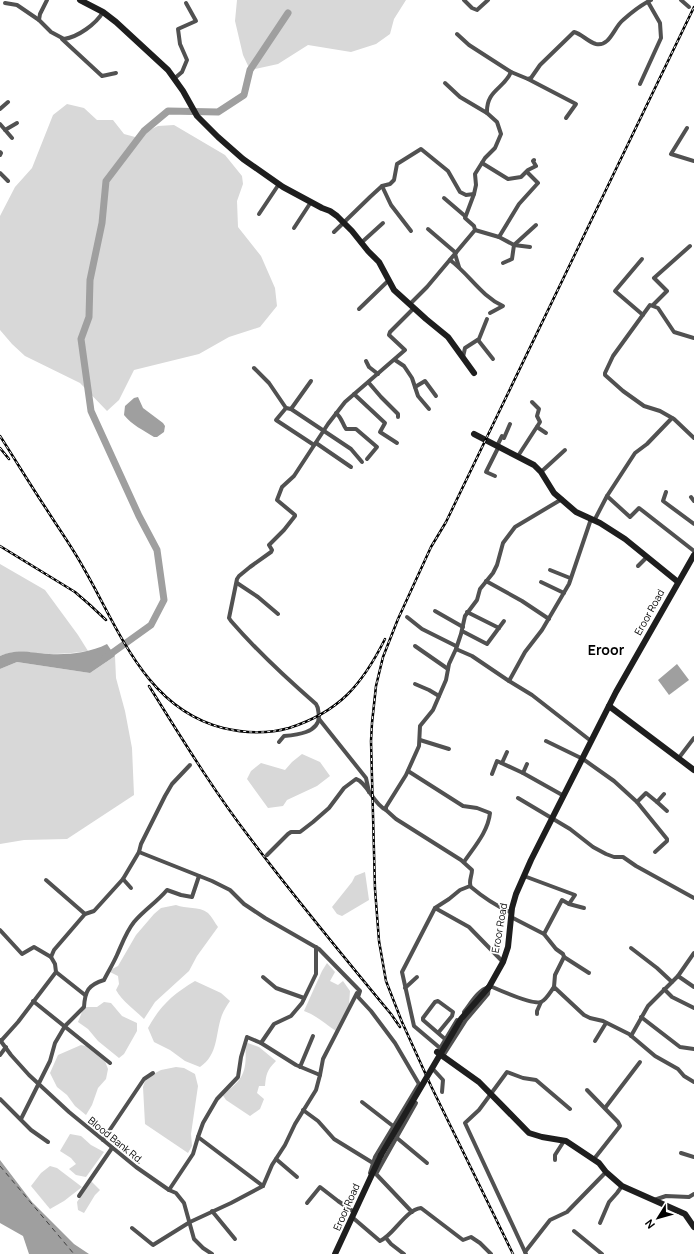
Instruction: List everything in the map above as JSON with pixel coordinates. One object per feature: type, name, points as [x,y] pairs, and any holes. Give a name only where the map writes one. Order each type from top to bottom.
[{"type":"main road","points":[[80,0],[103,12],[116,22],[168,70],[175,78],[197,116],[243,159],[279,184],[330,211],[344,223],[379,262],[394,290],[448,337],[474,373]]},
{"type":"main road","points":[[474,434],[534,465],[541,472],[554,493],[562,498],[576,512],[625,539],[646,558],[678,582]]},
{"type":"main road","name":"Eroor Road","points":[[335,1254],[381,1155],[461,1019],[490,986],[503,962],[508,948],[511,915],[516,894],[524,876],[609,706],[678,582],[692,563],[694,555]]},
{"type":"main road","points":[[609,706],[694,770]]},
{"type":"main road","points":[[438,1050],[443,1056],[478,1082],[529,1133],[564,1141],[575,1146],[600,1163],[606,1172],[622,1186],[685,1214],[694,1227]]},
{"type":"street","points":[[39,20],[40,14],[47,0]]},
{"type":"street","points":[[464,0],[472,8],[477,10],[488,0]]},
{"type":"street","points":[[681,0],[689,7]]},
{"type":"street","points":[[528,79],[531,78],[540,65],[574,32],[591,42],[603,44],[611,36],[623,19],[650,1],[660,23],[662,38],[640,84]]},
{"type":"street","points":[[5,3],[17,5],[39,20],[51,32],[62,38],[102,76],[116,73]]},
{"type":"street","points":[[175,78],[182,72],[187,60],[180,44],[178,29],[196,21],[186,3]]},
{"type":"street","points":[[62,38],[73,37],[88,28],[100,18],[103,12]]},
{"type":"street","points":[[457,34],[469,45],[511,72],[528,79],[576,104],[566,118]]},
{"type":"street","points":[[487,113],[487,106],[493,92],[508,80],[511,72]]},
{"type":"street","points":[[445,83],[460,97],[487,113],[497,122],[501,134],[495,148],[485,158],[475,174],[476,185],[474,194],[465,216]]},
{"type":"street","points":[[0,109],[8,102]]},
{"type":"street","points":[[5,130],[17,123]]},
{"type":"street","points":[[0,124],[12,138]]},
{"type":"street","points":[[687,128],[671,154],[694,162]]},
{"type":"street","points":[[334,232],[382,186],[390,184],[394,180],[397,164],[421,149],[448,171],[460,192],[466,195],[474,194]]},
{"type":"street","points":[[482,163],[508,179],[521,177],[536,166],[533,161],[534,160]]},
{"type":"street","points":[[499,237],[519,204],[538,183],[527,172]]},
{"type":"street","points":[[0,173],[8,181]]},
{"type":"street","points":[[259,214],[279,184]]},
{"type":"street","points":[[382,186],[391,205],[412,231]]},
{"type":"street","points":[[444,198],[465,216],[466,220],[474,226],[475,230],[499,237],[514,245],[530,247]]},
{"type":"street","points":[[294,228],[311,202]]},
{"type":"street","points":[[361,243],[383,223]]},
{"type":"street","points":[[503,263],[512,259],[514,245],[536,225]]},
{"type":"street","points":[[428,229],[455,253],[459,267]]},
{"type":"street","points":[[369,793],[366,778],[319,719],[318,707],[316,704],[250,642],[231,621],[230,618],[237,579],[242,573],[271,552],[272,550],[269,544],[284,530],[295,516],[276,500],[282,487],[294,476],[345,402],[369,383],[405,350],[389,335],[390,332],[475,230]]},
{"type":"street","points":[[690,246],[654,278],[667,291],[653,305],[650,305],[647,308],[609,362],[605,375],[623,391],[644,406],[660,411],[672,418],[694,438]]},
{"type":"street","points":[[450,260],[459,267],[486,295],[503,306],[490,313]]},
{"type":"street","points":[[642,260],[615,291],[643,315]]},
{"type":"street","points":[[358,309],[389,280]]},
{"type":"street","points":[[653,305],[658,308],[674,332],[694,338]]},
{"type":"street","points":[[463,358],[465,348],[479,339],[487,319]]},
{"type":"street","points":[[478,340],[493,358]]},
{"type":"street","points":[[395,360],[404,366],[412,378],[418,396],[429,409]]},
{"type":"street","points":[[366,361],[369,367],[378,374]]},
{"type":"street","points":[[254,368],[269,383],[288,408],[351,448],[362,462]]},
{"type":"street","points":[[311,381],[276,420],[351,466]]},
{"type":"street","points":[[415,387],[425,381],[436,396]]},
{"type":"street","points":[[369,383],[398,414],[398,417]]},
{"type":"street","points":[[354,394],[385,423],[380,432],[397,443]]},
{"type":"street","points":[[518,456],[540,422],[536,416],[539,409],[532,402]]},
{"type":"street","points":[[336,413],[342,418],[342,424],[346,429],[356,429],[377,447],[367,460]]},
{"type":"street","points":[[509,681],[525,652],[540,633],[564,593],[592,520],[635,453],[647,444],[672,418]]},
{"type":"street","points":[[495,476],[486,472],[502,436],[504,438],[510,424]]},
{"type":"street","points":[[537,427],[546,433]]},
{"type":"street","points":[[541,472],[565,450]]},
{"type":"street","points":[[666,492],[663,501],[694,524]]},
{"type":"street","points":[[607,496],[630,516],[639,508],[694,551]]},
{"type":"street","points":[[386,810],[386,807],[408,771],[419,746],[420,726],[433,710],[446,680],[448,669],[456,648],[465,616],[478,600],[480,589],[492,573],[503,543],[515,527],[562,498]]},
{"type":"street","points":[[638,566],[646,558]]},
{"type":"street","points":[[550,570],[570,578]]},
{"type":"street","points":[[486,581],[522,601],[549,619]]},
{"type":"street","points":[[541,582],[564,593]]},
{"type":"street","points":[[237,583],[258,597],[278,614]]},
{"type":"street","points":[[435,611],[487,644],[504,622]]},
{"type":"street","points":[[467,612],[499,628]]},
{"type":"street","points":[[407,617],[422,629],[476,659],[532,695],[592,741]]},
{"type":"street","points":[[415,646],[448,669]]},
{"type":"street","points":[[415,684],[439,696]]},
{"type":"street","points":[[279,742],[284,736],[312,730],[319,719]]},
{"type":"street","points":[[678,759],[694,738]]},
{"type":"street","points":[[420,740],[449,749]]},
{"type":"street","points":[[546,741],[583,759],[614,781],[637,802],[667,839],[667,841],[656,852]]},
{"type":"street","points":[[502,763],[507,752]]},
{"type":"street","points":[[492,774],[497,761],[523,773],[565,796]]},
{"type":"street","points":[[523,773],[527,764]]},
{"type":"street","points":[[51,957],[54,950],[85,914],[94,911],[124,879],[139,852],[141,844],[165,796],[172,784],[190,765]]},
{"type":"street","points":[[408,771],[463,806],[477,808],[490,813],[485,831],[464,862]]},
{"type":"street","points":[[267,855],[288,834],[292,832],[300,832],[313,822],[329,808],[344,788],[356,779],[380,807],[396,819],[464,862],[472,870],[470,886],[484,898],[544,934],[556,949],[563,954],[564,957],[589,973]]},
{"type":"street","points":[[637,802],[646,793],[667,811]]},
{"type":"street","points":[[657,802],[664,794]]},
{"type":"street","points":[[518,798],[552,820],[570,829],[593,847],[614,857],[624,858],[694,898]]},
{"type":"street","points":[[139,852],[230,890],[244,904],[265,918],[316,947],[360,991],[358,997],[371,1011],[395,1043],[419,1084],[373,1162],[368,1182]]},
{"type":"street","points":[[21,1119],[50,1061],[55,1043],[66,1026],[84,1007],[84,995],[93,983],[104,980],[124,937],[133,923],[145,910],[159,900],[167,890],[192,897],[199,876]]},
{"type":"street","points":[[524,876],[574,895],[569,904]]},
{"type":"street","points":[[124,879],[131,888]]},
{"type":"street","points":[[46,880],[85,914]]},
{"type":"street","points":[[470,886],[460,890],[450,899],[435,908],[402,972],[414,1026],[438,1050],[453,1026],[471,1002],[484,988],[490,986],[518,998],[541,1002]]},
{"type":"street","points":[[544,934],[562,900],[569,904],[584,908]]},
{"type":"street","points":[[435,908],[468,927],[503,962]]},
{"type":"street","points":[[0,930],[22,954],[34,947],[51,957],[56,964],[56,972],[18,1022],[1,1040]]},
{"type":"street","points":[[262,1043],[274,1024],[291,1016],[304,998],[316,974],[316,947]]},
{"type":"street","points":[[631,948],[657,968],[672,982]]},
{"type":"street","points":[[631,1036],[648,1006],[678,976],[694,953]]},
{"type":"street","points":[[537,1014],[541,1002],[554,987],[555,975],[564,957]]},
{"type":"street","points":[[56,972],[84,995]]},
{"type":"street","points":[[678,976],[694,987]]},
{"type":"street","points":[[263,977],[276,988],[304,998]]},
{"type":"street","points":[[405,988],[417,977]]},
{"type":"street","points":[[443,1056],[463,1024],[488,994],[490,986]]},
{"type":"street","points":[[554,987],[584,1015],[606,1023],[631,1036],[655,1056],[678,1069],[684,1076],[694,1082]]},
{"type":"street","points":[[664,989],[672,997],[694,1008]]},
{"type":"street","points":[[132,1228],[153,1245],[190,1222],[263,1186],[272,1165],[286,1145],[295,1124],[316,1090],[323,1059],[358,990]]},
{"type":"street","points":[[33,1001],[66,1026],[110,1063]]},
{"type":"street","points":[[438,1033],[452,1016],[452,1012],[438,1001],[435,1002],[422,1018],[445,1040]]},
{"type":"street","points":[[641,1017],[680,1047],[694,1049]]},
{"type":"street","points":[[595,1040],[606,1023]]},
{"type":"street","points":[[300,1067],[313,1036]]},
{"type":"street","points":[[169,1190],[193,1154],[203,1123],[217,1099],[238,1077],[241,1057],[247,1037],[262,1043],[276,1054],[300,1067],[320,1075]]},
{"type":"street","name":"Blood Bank Rd.","points":[[1,1040],[29,1075],[69,1112],[112,1148],[169,1190],[176,1193],[184,1203],[194,1239],[212,1254]]},
{"type":"street","points":[[0,1055],[6,1047]]},
{"type":"street","points":[[605,1108],[640,1062]]},
{"type":"street","points":[[432,1068],[442,1080],[442,1092]]},
{"type":"street","points":[[570,1109],[536,1080],[523,1078],[507,1072],[479,1110],[465,1123],[525,1253],[550,1220],[567,1212],[606,1172]]},
{"type":"street","points":[[103,1140],[144,1079],[153,1073]]},
{"type":"street","points":[[587,1090],[618,1122],[620,1126],[594,1159]]},
{"type":"street","points":[[0,1099],[31,1130],[48,1142]]},
{"type":"street","points":[[410,1099],[416,1103],[376,1174],[412,1212]]},
{"type":"street","points":[[362,1102],[393,1126]]},
{"type":"street","points":[[304,1110],[318,1120],[334,1139],[373,1162]]},
{"type":"street","points":[[198,1137],[263,1186]]},
{"type":"street","points":[[396,1138],[427,1163]]},
{"type":"street","points":[[555,1160],[555,1155],[564,1141]]},
{"type":"street","points":[[79,1196],[112,1148]]},
{"type":"street","points":[[681,1153],[694,1158]]},
{"type":"street","points":[[276,1159],[297,1177]]},
{"type":"street","points":[[600,1223],[609,1202],[622,1186]]},
{"type":"street","points":[[307,1203],[320,1187],[338,1201],[380,1241],[386,1238],[412,1212],[421,1208],[463,1240],[471,1237],[480,1243],[489,1253]]},
{"type":"street","points":[[654,1200],[666,1196],[688,1197],[694,1194]]},
{"type":"street","points":[[212,1211],[236,1239]]},
{"type":"street","points":[[574,1231],[602,1254]]},
{"type":"street","points":[[386,1238],[404,1254]]},
{"type":"shaded area","points":[[237,0],[406,0],[394,19],[390,34],[376,44],[351,52],[308,45],[278,64],[250,70],[243,55],[235,21]]},
{"type":"shaded area","points":[[67,104],[84,108],[97,120],[113,120],[124,134],[135,137],[158,126],[174,125],[225,155],[242,176],[243,184],[237,201],[238,227],[261,256],[275,288],[277,306],[260,327],[229,337],[199,354],[134,370],[119,400],[107,411],[80,383],[25,356],[0,330],[0,216],[15,187],[32,168],[53,115]]},
{"type":"shaded area","points":[[138,397],[143,408],[165,426],[164,432],[157,437],[154,437],[138,427],[124,415],[125,406],[134,398]]},
{"type":"shaded area","points":[[0,564],[45,590],[88,651],[55,654],[14,652],[0,656]]},
{"type":"shaded area","points":[[107,644],[115,656],[90,673],[17,662],[0,669],[0,656],[13,652],[71,654],[93,650]]},
{"type":"shaded area","points":[[115,656],[116,678],[125,711],[132,748],[134,795],[67,839],[24,840],[0,844],[0,669],[17,662],[90,673]]},
{"type":"shaded area","points":[[677,664],[689,680],[669,695],[658,680]]},
{"type":"shaded area","points":[[302,754],[320,762],[330,776],[317,786],[287,800],[283,806],[268,808],[247,779],[251,771],[261,763],[285,770]]},
{"type":"shaded area","points":[[365,872],[369,900],[342,916],[337,914],[332,907],[355,876]]},
{"type":"shaded area","points":[[176,905],[197,908],[208,913],[218,927],[197,956],[189,971],[155,1002],[144,1019],[125,1002],[116,990],[119,984],[118,976],[108,971],[118,966],[136,935],[154,914],[161,908]]},
{"type":"shaded area","points":[[327,963],[335,972],[330,981],[338,985],[343,981],[350,991],[349,1005],[336,1031],[316,1017],[304,1011]]},
{"type":"shaded area","points":[[195,981],[221,993],[230,1001],[222,1015],[213,1050],[206,1062],[200,1067],[185,1061],[170,1050],[154,1042],[148,1028],[157,1013],[168,1001]]},
{"type":"shaded area","points":[[104,1002],[111,1003],[122,1016],[137,1023],[137,1031],[124,1054],[119,1058],[98,1041],[88,1029],[78,1022],[84,1007],[97,1007]]},
{"type":"shaded area","points":[[245,1042],[259,1047],[276,1061],[268,1072],[265,1086],[259,1086],[257,1093],[264,1099],[260,1109],[250,1116],[226,1100],[222,1094],[236,1084],[243,1072],[246,1059]]},
{"type":"shaded area","points":[[81,1045],[94,1048],[103,1056],[108,1069],[106,1079],[98,1088],[92,1105],[86,1115],[57,1087],[50,1073],[58,1055]]},
{"type":"shaded area","points":[[176,1067],[184,1068],[195,1074],[198,1086],[191,1134],[192,1146],[188,1153],[145,1124],[143,1087],[146,1078],[161,1070]]},
{"type":"shaded area","points":[[70,1134],[81,1136],[91,1145],[104,1152],[86,1177],[76,1175],[69,1169],[76,1164],[71,1158],[60,1151]]},
{"type":"shaded area","points":[[0,1160],[32,1202],[74,1244],[89,1254],[29,1254],[23,1236],[0,1223]]},
{"type":"shaded area","points":[[50,1166],[57,1168],[82,1187],[64,1201],[50,1209],[31,1186],[41,1173]]},
{"type":"shaded area","points":[[91,1181],[100,1190],[95,1195],[84,1213],[78,1210],[77,1202]]},
{"type":"waterway","points":[[105,658],[151,625],[164,600],[157,550],[139,516],[91,411],[81,339],[89,317],[90,280],[102,223],[106,181],[144,131],[168,111],[218,112],[244,95],[250,70],[288,13]]},
{"type":"ferry route","points":[[0,1166],[74,1254]]},
{"type":"railway","points":[[513,1254],[431,1086],[402,1022],[386,981],[379,941],[375,889],[371,741],[376,686],[383,657],[398,619],[431,547],[446,522],[694,7]]},
{"type":"railway","points":[[0,436],[74,552],[137,663],[154,685],[173,703],[196,718],[223,728],[256,732],[281,730],[307,721],[322,714],[347,695],[367,670],[385,639]]},
{"type":"railway","points":[[0,448],[9,459]]},
{"type":"railway","points":[[0,546],[75,592],[106,620]]},
{"type":"railway","points":[[149,686],[236,820],[284,883],[400,1027]]},
{"type":"district","name":"Eroor","points":[[606,650]]}]
